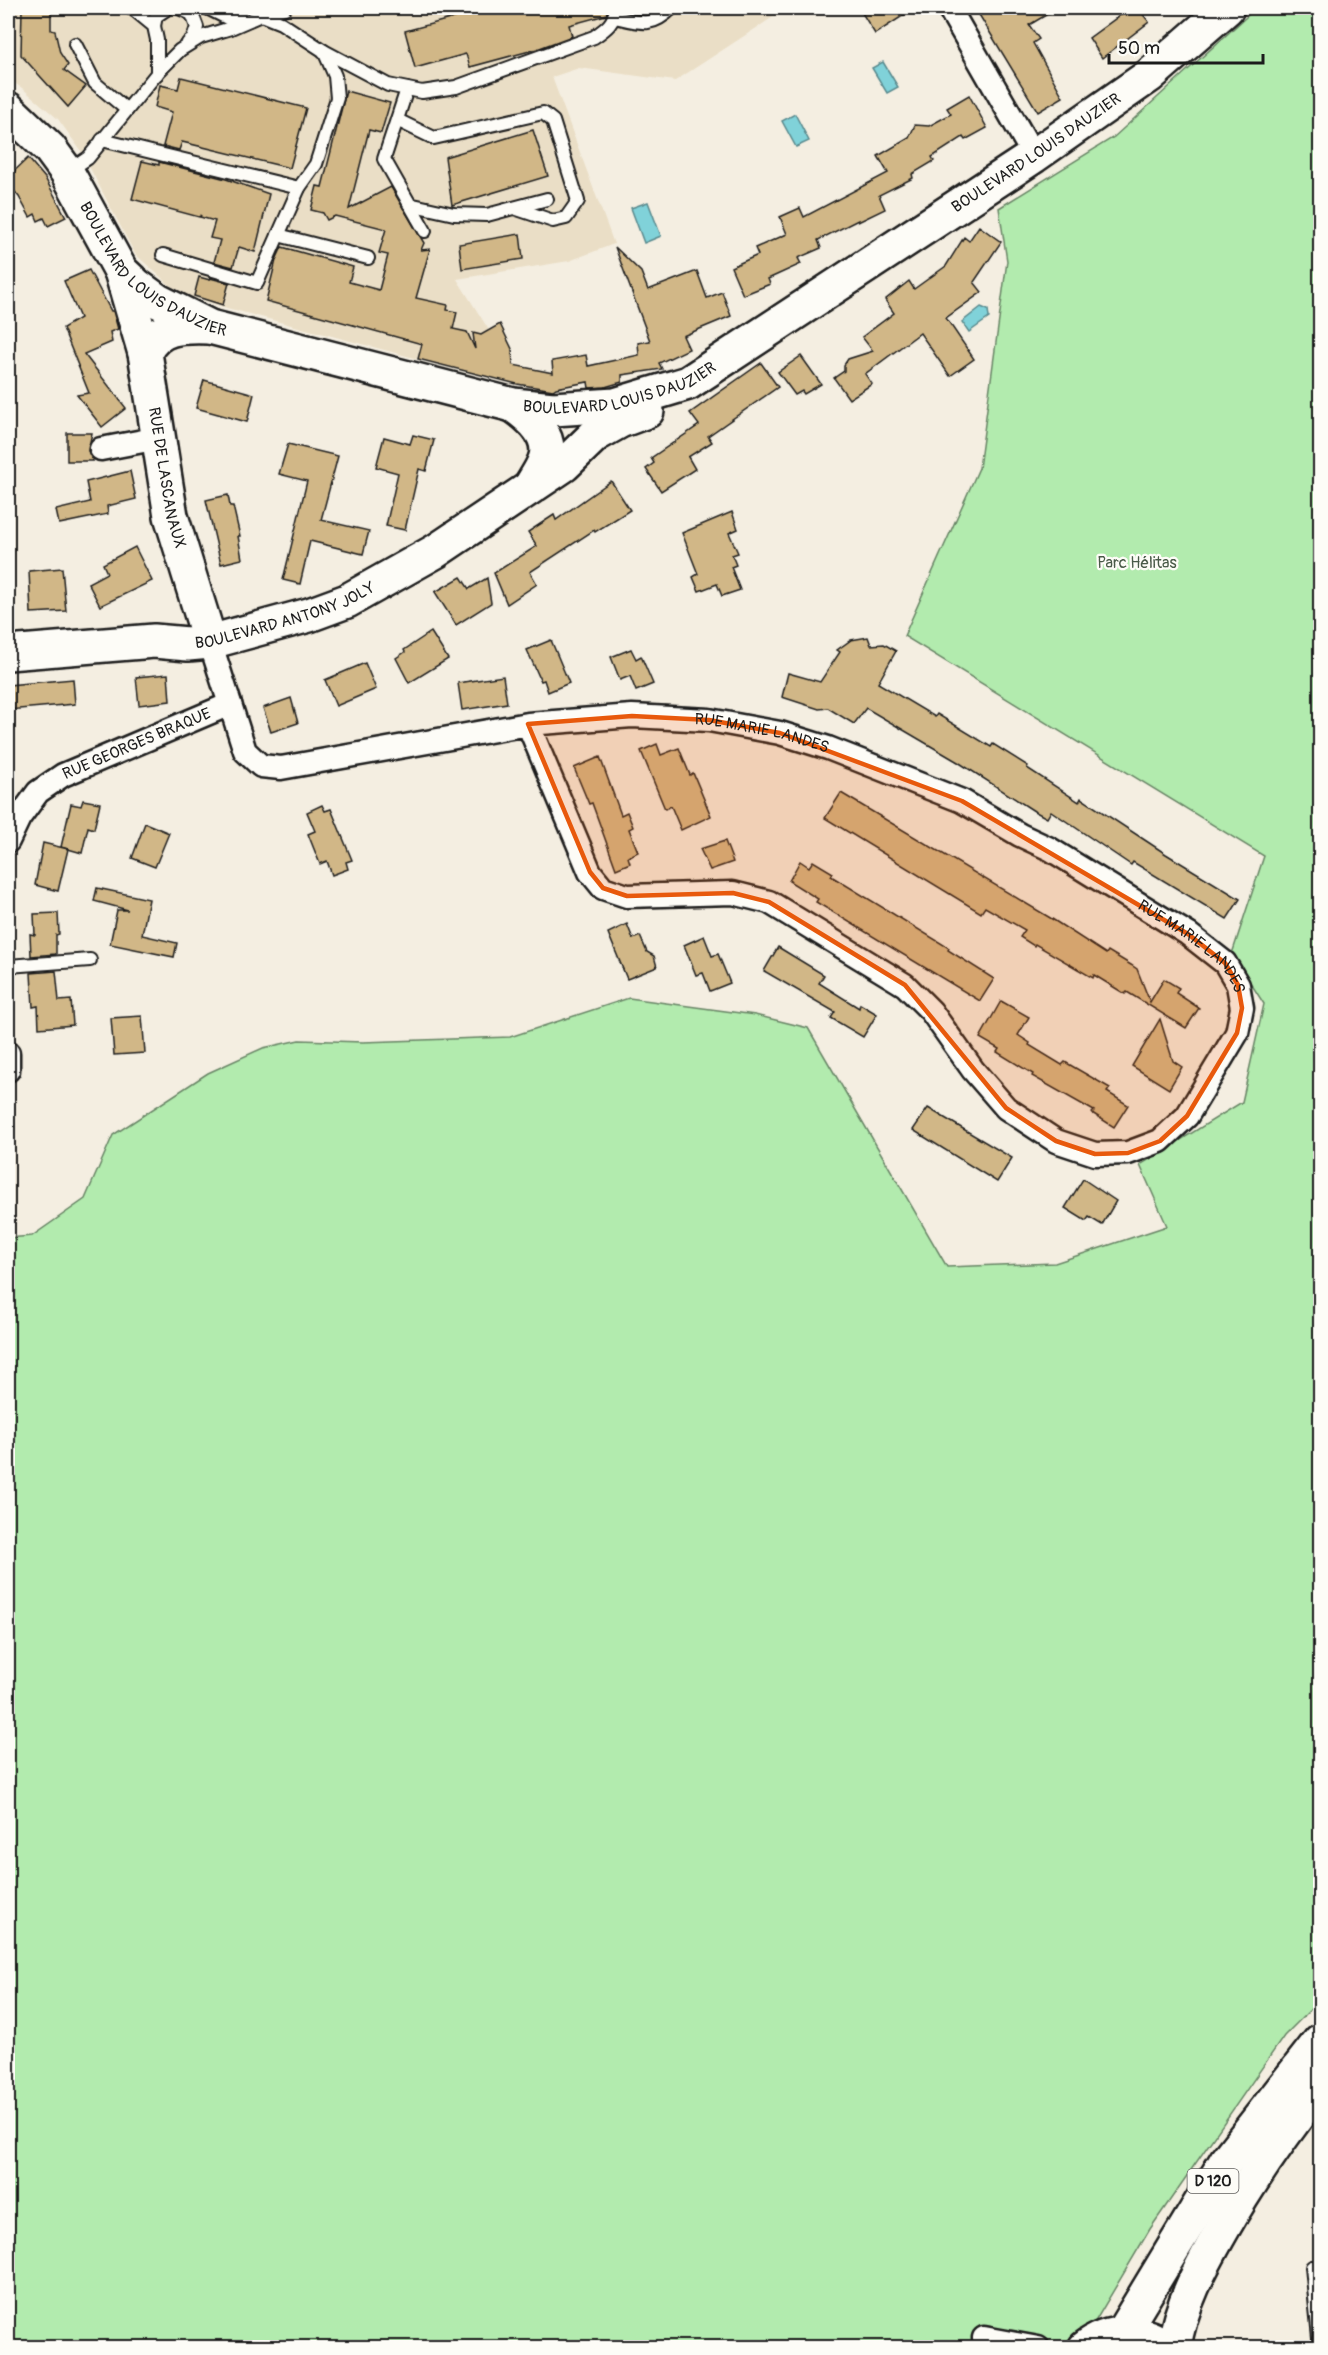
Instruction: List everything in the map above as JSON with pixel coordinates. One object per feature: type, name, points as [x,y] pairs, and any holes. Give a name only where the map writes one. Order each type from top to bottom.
[{"type":"main road","name":"BOULEVARD LOUIS DAUZIER","points":[[8,109],[50,149],[67,172],[121,271],[158,301],[210,327],[513,405],[553,409],[615,405],[688,383],[1034,156],[1149,76],[1227,8]]},
{"type":"main road","name":"RUE DE LASCANAUX","points":[[121,271],[145,353],[171,516],[203,619]]},
{"type":"main road","points":[[145,353],[149,342],[165,330],[187,326],[210,327]]},
{"type":"main road","name":"BOULEVARD ANTONY JOLY","points":[[203,619],[253,631],[347,601],[436,551],[564,465],[596,435],[620,422],[654,409],[688,383]]},
{"type":"main road","name":"BOULEVARD ANTONY JOLY","points":[[513,405],[537,424],[547,452],[531,486]]},
{"type":"main road","points":[[8,652],[154,641],[179,622],[203,619]]},
{"type":"main road","name":"D 120","points":[[1122,2333],[1226,2161],[1320,2041]]},
{"type":"main road","name":"D 120","points":[[1174,2348],[1185,2302],[1209,2253],[1243,2193],[1281,2135],[1320,2086]]},
{"type":"main road","points":[[1085,2348],[1100,2338],[1122,2333],[1150,2338],[1166,2348]]},
{"type":"street","points":[[949,8],[1034,156]]},
{"type":"street","points":[[101,449],[159,438]]},
{"type":"street","name":"RUE GEORGES BRAQUE","points":[[8,841],[19,818],[38,792],[63,775],[230,704],[203,619]]},
{"type":"street","name":"RUE MARIE LANDES","points":[[230,704],[245,751],[261,766],[281,768],[528,724],[632,716],[728,723],[780,733],[828,748],[962,801],[1020,835],[1050,849],[1188,934],[1225,963],[1238,985],[1242,1008],[1237,1033],[1187,1116],[1160,1141],[1128,1153],[1095,1154],[1056,1141],[1006,1108],[973,1070],[931,1011],[905,985],[769,902],[733,894],[627,896],[603,888],[590,872],[528,724]]},
{"type":"street","points":[[8,1053],[8,1070]]},
{"type":"street","points":[[987,2344],[1038,2348]]},
{"type":"lane","points":[[132,8],[154,26]]},
{"type":"lane","points":[[157,74],[157,40],[154,26],[156,16],[168,8]]},
{"type":"lane","points":[[67,172],[88,158],[157,74],[193,39],[197,27],[192,14],[179,8]]},
{"type":"lane","points":[[207,8],[227,18],[256,17],[281,23],[324,51],[388,85],[422,92],[456,87],[594,37],[608,27],[615,12],[646,24],[663,17],[672,8]]},
{"type":"lane","points":[[180,50],[201,37],[285,8]]},
{"type":"lane","points":[[75,44],[95,83],[127,110]]},
{"type":"lane","points":[[163,255],[257,283],[299,188],[316,164],[337,98],[335,76],[324,51]]},
{"type":"lane","points":[[407,89],[384,159],[425,231]]},
{"type":"lane","points":[[397,120],[434,138],[543,113],[554,121],[578,201],[566,218],[553,221],[514,208]]},
{"type":"lane","points":[[102,140],[299,188]]},
{"type":"lane","points":[[409,204],[454,214],[487,215],[547,199]]},
{"type":"lane","points":[[278,235],[368,258]]},
{"type":"lane","points":[[8,966],[90,960]]},
{"type":"lane","points":[[1312,2267],[1320,2348]]},
{"type":"highlighted area","points":[[632,716],[709,720],[780,733],[962,801],[1188,934],[1225,963],[1238,985],[1242,1008],[1237,1033],[1187,1116],[1160,1141],[1128,1153],[1095,1154],[1056,1141],[1006,1108],[905,985],[769,902],[733,893],[627,896],[603,888],[590,872],[528,724]]},
{"type":"shaded area","points":[[8,8],[787,8],[675,81],[579,68],[552,77],[614,244],[569,261],[457,279],[507,359],[418,359],[227,308],[186,295],[173,288],[135,254],[81,151],[58,119],[8,79]]},
{"type":"green space","name":"Parc Hélitas","points":[[1256,8],[1320,8],[1320,2000],[1284,2036],[1150,2229],[1080,2347],[8,2347],[8,1238],[32,1236],[85,1199],[113,1135],[208,1073],[263,1048],[299,1040],[363,1042],[510,1037],[629,998],[755,1015],[808,1028],[947,1267],[1055,1263],[1167,1226],[1140,1165],[1242,1102],[1264,1004],[1232,954],[1264,856],[904,636],[979,468],[1007,261],[999,208],[1114,137]]},
{"type":"water","points":[[883,62],[898,87],[887,93],[872,68]]},
{"type":"water","points":[[795,114],[809,141],[796,147],[782,121]]},
{"type":"water","points":[[648,202],[661,236],[644,243],[631,208]]},
{"type":"water","points":[[981,307],[988,310],[989,318],[969,332],[962,322]]},
{"type":"building","points":[[22,8],[51,8],[51,30],[55,31],[60,53],[68,65],[64,70],[86,86],[68,107],[21,55]]},
{"type":"building","points":[[491,8],[608,8],[606,15],[569,25],[572,36],[537,49],[470,67],[466,54],[415,68],[405,31]]},
{"type":"building","points":[[859,8],[915,8],[875,34]]},
{"type":"building","points":[[975,8],[1058,8],[1029,25],[1039,39],[1033,43],[1063,97],[1038,112]]},
{"type":"building","points":[[1123,8],[1138,8],[1149,22],[1102,58],[1089,38],[1123,13]]},
{"type":"building","points":[[181,77],[306,108],[290,168],[182,142],[179,150],[163,146],[172,112],[155,107],[160,85],[178,89]]},
{"type":"building","points":[[346,91],[390,103],[381,133],[369,130],[349,209],[391,187],[424,243],[421,250],[430,249],[416,298],[448,305],[447,310],[457,312],[453,329],[467,332],[475,349],[473,333],[481,335],[500,324],[512,349],[513,365],[553,373],[552,361],[586,355],[588,366],[639,355],[638,343],[650,341],[615,247],[641,272],[648,290],[697,271],[707,298],[722,292],[731,316],[683,336],[689,349],[659,363],[662,369],[622,375],[622,382],[605,387],[589,388],[588,382],[553,390],[517,384],[418,359],[422,344],[266,301],[276,260],[282,247],[353,267],[349,282],[379,290],[388,255],[379,253],[386,229],[335,216],[327,220],[323,213],[311,210],[317,186],[322,187]]},
{"type":"building","points":[[969,95],[987,128],[965,140],[963,137],[932,157],[934,161],[912,174],[913,178],[879,195],[885,209],[818,240],[821,248],[798,258],[801,264],[768,279],[770,284],[743,295],[731,267],[758,255],[755,248],[787,234],[780,217],[800,208],[804,217],[888,173],[878,156],[909,138],[915,125],[929,126],[951,114],[947,108]]},
{"type":"building","points":[[533,130],[548,176],[452,205],[445,157]]},
{"type":"building","points":[[28,158],[45,178],[66,217],[48,226],[44,218],[38,221],[35,214],[30,217],[8,183],[8,177]]},
{"type":"building","points":[[142,161],[159,165],[159,162],[226,179],[269,194],[255,252],[239,247],[233,267],[214,262],[220,240],[210,238],[215,221],[200,217],[201,215],[199,217],[132,199]]},
{"type":"building","points":[[979,226],[1001,242],[974,282],[982,292],[946,318],[974,359],[950,376],[920,333],[865,374],[872,384],[849,399],[834,378],[844,371],[844,365],[848,359],[873,351],[862,337],[894,313],[885,300],[909,281],[914,289],[946,266],[964,237],[969,241]]},
{"type":"building","points":[[520,234],[523,259],[462,269],[459,244]]},
{"type":"building","points":[[89,270],[113,311],[118,329],[110,332],[112,342],[84,354],[126,408],[102,427],[77,395],[89,393],[63,328],[80,318],[64,281]]},
{"type":"building","points":[[199,277],[229,283],[223,305],[194,296]]},
{"type":"building","points":[[801,356],[821,384],[804,394],[802,391],[795,395],[778,372]]},
{"type":"building","points":[[761,363],[778,387],[708,436],[712,442],[688,457],[695,469],[661,491],[646,469],[654,463],[651,458],[699,425],[690,413]]},
{"type":"building","points":[[204,380],[254,394],[247,422],[196,408]]},
{"type":"building","points":[[67,433],[92,433],[88,451],[93,461],[67,461]]},
{"type":"building","points":[[413,435],[434,440],[426,471],[419,469],[405,530],[386,526],[398,473],[376,467],[384,437],[410,444]]},
{"type":"building","points":[[288,444],[338,456],[321,520],[369,531],[363,554],[310,541],[300,584],[283,580],[307,481],[279,474]]},
{"type":"building","points":[[130,471],[136,499],[107,506],[108,514],[59,524],[56,510],[90,502],[86,482]]},
{"type":"building","points":[[611,481],[630,510],[595,532],[594,530],[530,572],[537,584],[507,604],[494,573],[537,546],[528,532],[554,515],[556,520]]},
{"type":"building","points":[[228,495],[240,536],[238,536],[242,559],[221,564],[206,500]]},
{"type":"building","points":[[732,512],[738,529],[729,533],[738,553],[732,555],[736,565],[731,567],[740,590],[722,596],[717,584],[699,591],[693,577],[698,574],[682,533]]},
{"type":"building","points":[[135,547],[152,581],[100,606],[88,583],[107,573],[103,564]]},
{"type":"building","points":[[62,568],[66,611],[31,613],[29,571]]},
{"type":"building","points":[[461,577],[469,589],[487,578],[491,603],[456,625],[435,592]]},
{"type":"building","points":[[431,632],[448,659],[409,683],[396,658]]},
{"type":"building","points":[[868,637],[871,645],[884,644],[896,651],[878,683],[935,717],[937,714],[991,747],[993,744],[1079,802],[1081,798],[1240,899],[1227,919],[1133,862],[1131,865],[1051,811],[1047,818],[1034,811],[958,762],[866,708],[854,724],[828,708],[819,709],[782,697],[788,673],[820,682],[840,652],[837,650],[851,640]]},
{"type":"building","points":[[551,640],[569,683],[548,692],[527,650]]},
{"type":"building","points":[[631,649],[636,659],[641,656],[653,684],[636,691],[630,676],[620,680],[611,657]]},
{"type":"building","points":[[365,663],[376,689],[336,706],[325,680]]},
{"type":"building","points":[[168,674],[170,701],[139,705],[136,677]]},
{"type":"building","points":[[503,676],[507,703],[462,710],[458,683]]},
{"type":"building","points":[[73,679],[75,704],[8,710],[8,685]]},
{"type":"building","points":[[291,698],[298,723],[271,732],[263,708]]},
{"type":"building","points":[[657,744],[661,755],[679,748],[690,775],[693,773],[711,816],[681,830],[671,806],[665,809],[641,751]]},
{"type":"building","points":[[600,757],[621,815],[627,812],[633,827],[629,829],[638,852],[628,857],[630,863],[616,869],[592,803],[589,804],[574,768]]},
{"type":"building","points":[[841,793],[1052,919],[1106,954],[1108,951],[1137,969],[1150,1002],[1164,979],[1179,988],[1176,993],[1199,1008],[1186,1028],[1127,992],[1125,994],[1094,975],[1093,978],[1035,944],[1034,946],[1020,937],[1025,930],[985,907],[981,913],[825,818]]},
{"type":"building","points":[[83,800],[100,803],[94,829],[88,827],[82,853],[61,847],[71,804],[81,806]]},
{"type":"building","points":[[322,805],[325,811],[331,809],[352,860],[346,862],[348,869],[332,875],[327,861],[320,864],[308,834],[315,831],[307,812]]},
{"type":"building","points":[[145,823],[169,833],[155,867],[132,858]]},
{"type":"building","points":[[725,841],[733,862],[710,870],[700,849]]},
{"type":"building","points":[[43,843],[68,849],[58,891],[35,885]]},
{"type":"building","points":[[800,861],[809,867],[813,861],[833,873],[831,876],[949,948],[948,950],[994,979],[980,1001],[816,902],[818,899],[789,881]]},
{"type":"building","points":[[97,888],[149,899],[142,935],[177,943],[174,957],[110,944],[117,910],[128,910],[94,901]]},
{"type":"building","points":[[58,913],[59,934],[56,935],[56,954],[31,956],[30,934],[35,935],[34,914]]},
{"type":"building","points":[[627,924],[633,939],[640,936],[647,952],[654,956],[657,967],[627,979],[608,933]]},
{"type":"building","points":[[704,936],[712,956],[718,954],[730,983],[710,991],[703,973],[696,975],[684,945]]},
{"type":"building","points":[[778,947],[824,975],[819,983],[859,1008],[860,1004],[877,1014],[863,1037],[831,1018],[835,1012],[764,971]]},
{"type":"building","points":[[56,971],[59,1001],[71,1000],[73,1025],[39,1028],[38,1006],[33,1007],[31,973]]},
{"type":"building","points":[[1001,1001],[1029,1017],[1018,1035],[1030,1043],[1029,1045],[1062,1065],[1065,1062],[1110,1088],[1107,1092],[1128,1105],[1114,1127],[1092,1113],[1094,1111],[1032,1076],[1033,1074],[997,1052],[999,1049],[980,1038]]},
{"type":"building","points":[[142,1016],[145,1053],[114,1055],[111,1018]]},
{"type":"building","points":[[1160,1019],[1173,1061],[1182,1067],[1169,1089],[1132,1066]]},
{"type":"building","points":[[928,1108],[1012,1158],[997,1182],[913,1130]]},
{"type":"building","points":[[1083,1179],[1116,1201],[1102,1225],[1089,1217],[1086,1221],[1065,1208]]}]
